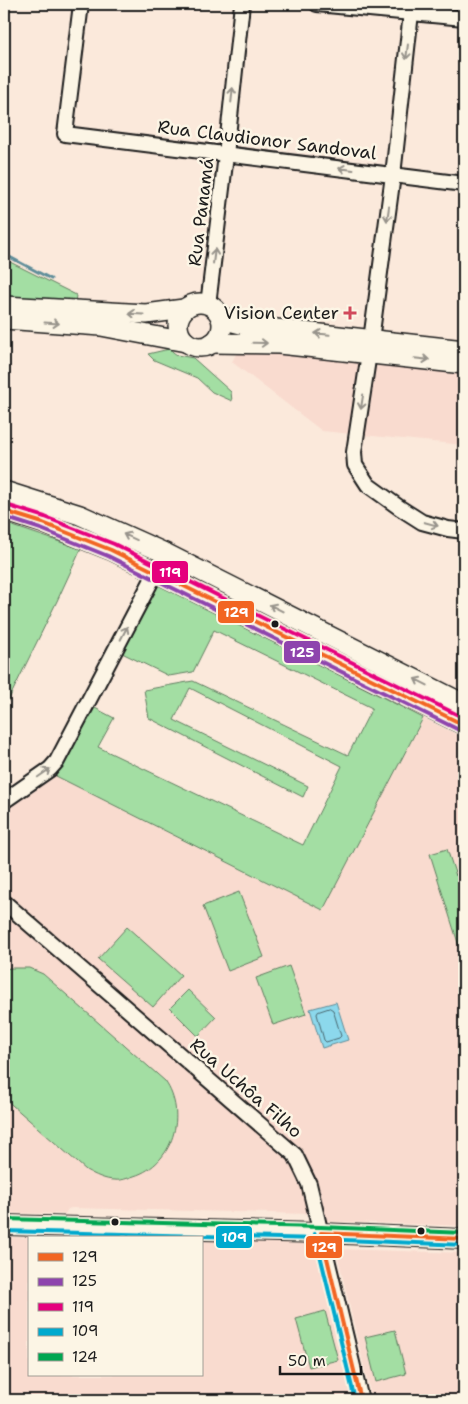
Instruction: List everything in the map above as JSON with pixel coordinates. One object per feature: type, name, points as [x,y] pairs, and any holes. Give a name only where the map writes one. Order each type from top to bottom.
[{"type":"main road","points":[[186,342],[180,335],[177,326],[179,317],[184,309],[191,304],[200,303],[229,321],[249,326],[464,364]]},
{"type":"main road","points":[[4,306],[146,314],[184,309]]},
{"type":"main road","points":[[4,319],[101,326],[186,342],[197,346],[205,346],[212,343],[221,331],[222,323],[214,310]]},
{"type":"main road","points":[[212,343],[464,350]]},
{"type":"main road","points":[[4,491],[80,515],[167,554],[464,704]]},
{"type":"main road","points":[[4,511],[43,523],[111,550],[464,725]]},
{"type":"main road","points":[[4,1225],[320,1233],[464,1239]]},
{"type":"street","name":"Rua Claudionor Sandoval","points":[[81,4],[65,134],[464,184]]},
{"type":"street","name":"Rua Panamá","points":[[214,310],[226,155],[242,4]]},
{"type":"street","points":[[317,4],[412,8],[464,18]]},
{"type":"street","points":[[412,8],[393,175],[354,452],[355,465],[368,485],[422,522],[464,531]]},
{"type":"street","points":[[4,800],[50,769],[58,761],[156,572]]},
{"type":"street","name":"Rua Uchôa Filho","points":[[4,902],[295,1155],[309,1184],[361,1400]]},
{"type":"shaded area","points":[[264,349],[464,372],[464,445],[322,431],[232,362],[237,352]]},
{"type":"shaded area","points":[[423,718],[464,738],[464,1226],[318,1221],[310,1214],[72,1208],[68,1209],[65,1214],[4,1213],[4,812],[56,776],[322,910]]},
{"type":"shaded area","points":[[4,1237],[28,1237],[28,1376],[202,1376],[202,1241],[316,1244],[352,1400],[4,1400]]},
{"type":"shaded area","points":[[336,1249],[464,1253],[464,1400],[372,1400]]},
{"type":"green space","points":[[4,259],[76,295],[75,304],[4,300]]},
{"type":"green space","points":[[169,349],[177,355],[193,358],[231,392],[232,401],[212,392],[197,378],[154,360],[148,354]]},
{"type":"green space","points":[[4,523],[81,549],[4,709]]},
{"type":"green space","points":[[156,581],[423,718],[323,910],[56,776],[95,708],[114,718],[98,747],[303,845],[342,766],[190,688],[174,720],[308,786],[303,797],[149,718],[144,690],[193,681],[348,755],[372,708],[214,630],[193,672],[169,676],[122,653]]},
{"type":"green space","points":[[447,849],[456,876],[459,864],[464,856],[464,962],[430,854]]},
{"type":"green space","points":[[239,892],[264,957],[228,971],[203,906]]},
{"type":"green space","points":[[127,927],[181,975],[153,1007],[98,959]]},
{"type":"green space","points":[[289,966],[306,1014],[273,1025],[256,978]]},
{"type":"green space","points":[[29,968],[43,974],[165,1081],[172,1094],[176,1122],[173,1136],[167,1149],[159,1161],[147,1170],[120,1180],[108,1179],[93,1174],[86,1170],[4,1098],[4,969]]},
{"type":"green space","points":[[188,990],[216,1017],[198,1036],[170,1008]]},
{"type":"green space","points":[[325,1311],[338,1360],[309,1367],[296,1319]]},
{"type":"green space","points":[[395,1330],[406,1374],[376,1382],[365,1337]]},
{"type":"water","points":[[336,1002],[348,1040],[322,1048],[310,1009]]},
{"type":"waterway","points":[[4,254],[51,279]]},
{"type":"transit line","name":"119","points":[[6,505],[45,517],[114,544],[464,718]]},
{"type":"transit line","name":"129","points":[[4,511],[43,523],[111,550],[464,725]]},
{"type":"transit line","name":"125","points":[[4,517],[41,529],[108,556],[461,731]]},
{"type":"transit line","name":"124","points":[[4,1219],[321,1227],[464,1233]]},
{"type":"transit line","name":"109","points":[[4,1231],[321,1239],[464,1245]]},
{"type":"transit line","name":"129","points":[[361,1400],[321,1233],[464,1239]]},
{"type":"transit line","name":"109","points":[[315,1234],[355,1400]]},
{"type":"place","name":"Vision Center","points":[[350,313]]}]
